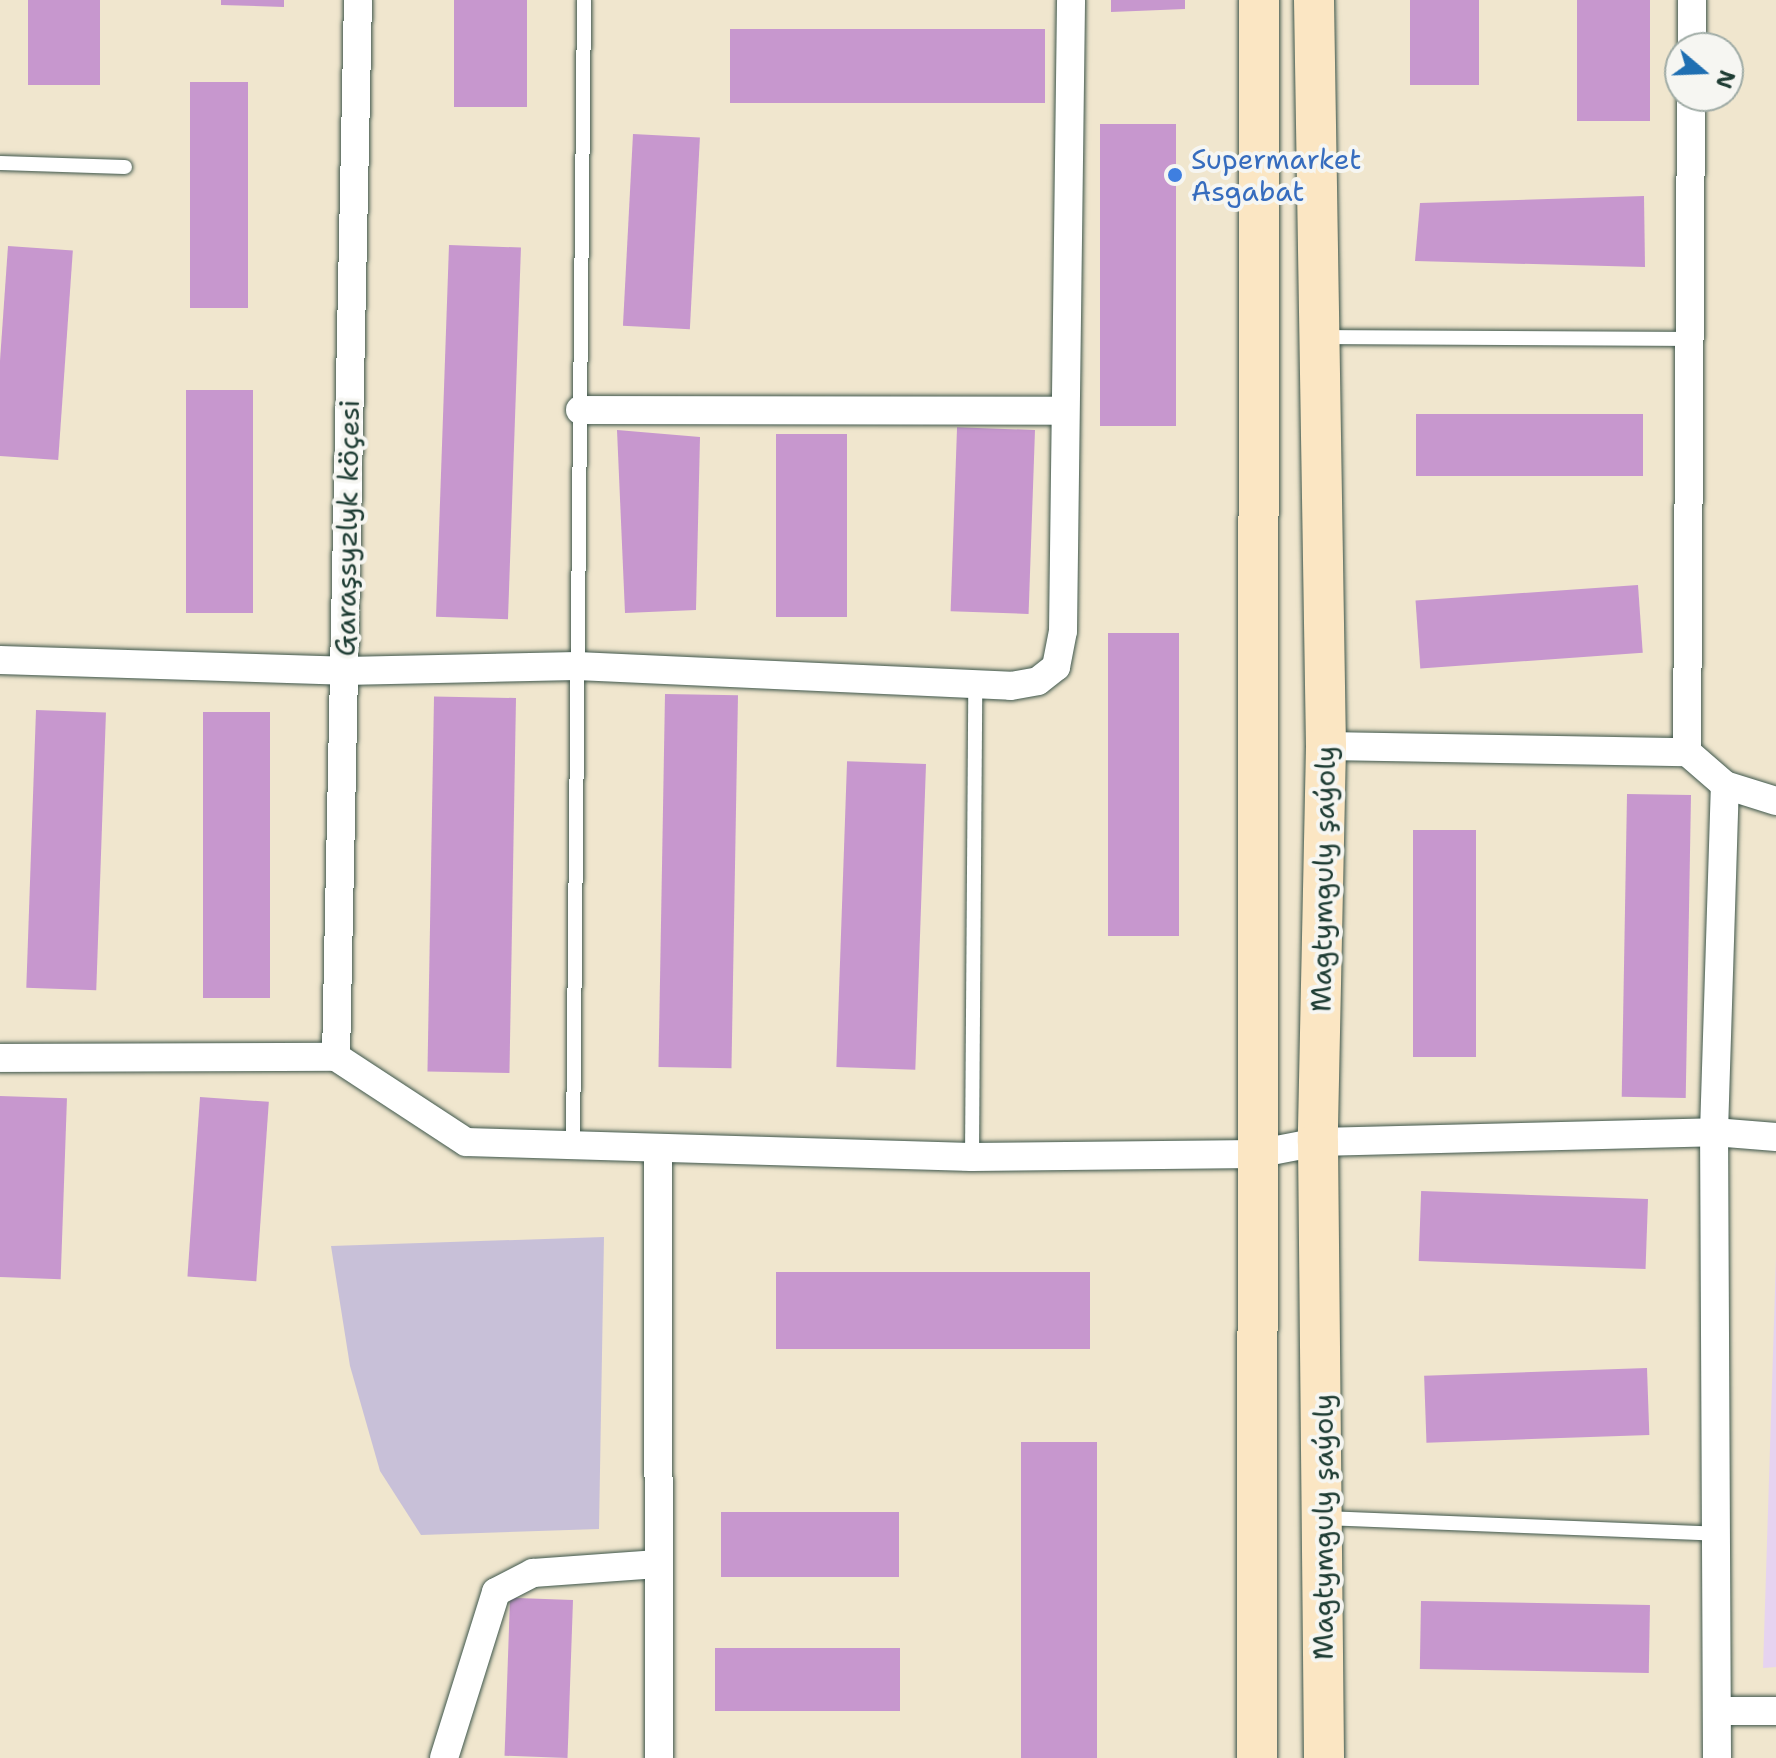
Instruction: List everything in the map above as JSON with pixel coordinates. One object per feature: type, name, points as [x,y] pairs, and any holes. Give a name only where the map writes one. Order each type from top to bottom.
[{"type":"street","name":"Garaşsyzlyk köçesi","points":[[336,1057],[358,0]]},
{"type":"street","points":[[0,660],[344,671],[577,666],[975,685],[1038,681],[1056,667],[1071,0]]},
{"type":"street","points":[[1257,1758],[1259,0]]},
{"type":"street","name":"Magtymguly şaýoly","points":[[1314,0],[1317,337],[1326,746],[1318,1142],[1325,1518],[1324,1758]]},
{"type":"street","points":[[1692,0],[1692,32]]},
{"type":"street","points":[[1687,752],[1691,112]]},
{"type":"street","points":[[580,410],[1064,411]]},
{"type":"street","points":[[1326,746],[1687,752],[1725,785],[1776,801]]},
{"type":"street","points":[[1717,1758],[1714,1132],[1725,785]]},
{"type":"street","points":[[0,1058],[336,1057],[466,1142],[972,1157],[1256,1154],[1318,1142],[1714,1132],[1776,1137]]},
{"type":"street","points":[[658,1149],[659,1758]]},
{"type":"street","points":[[444,1758],[496,1592],[533,1573],[658,1564]]},
{"type":"street","points":[[1719,1711],[1776,1711]]},
{"type":"lane","points":[[573,1146],[584,0]]},
{"type":"lane","points":[[0,163],[125,167]]},
{"type":"lane","points":[[1317,337],[1690,339]]},
{"type":"lane","points":[[972,1157],[975,685]]},
{"type":"lane","points":[[1325,1518],[1717,1534]]},
{"type":"shaded area","points":[[604,1237],[599,1529],[421,1535],[380,1471],[350,1366],[331,1246]]},
{"type":"shaded area","points":[[1776,1258],[1776,1667],[1763,1668]]},
{"type":"building","points":[[28,0],[100,0],[100,85],[28,85]]},
{"type":"building","points":[[221,0],[284,0],[284,7],[221,5]]},
{"type":"building","points":[[454,0],[527,0],[527,107],[454,107]]},
{"type":"building","points":[[1111,0],[1185,0],[1185,9],[1111,12]]},
{"type":"building","points":[[1410,0],[1479,0],[1479,85],[1410,85]]},
{"type":"building","points":[[1577,0],[1650,0],[1650,121],[1577,121]]},
{"type":"building","points":[[730,29],[1045,29],[1045,103],[730,103]]},
{"type":"building","points":[[190,82],[248,82],[248,308],[190,308]]},
{"type":"building","points":[[1100,124],[1176,124],[1176,426],[1100,426]]},
{"type":"building","points":[[633,134],[700,138],[690,329],[623,326]]},
{"type":"building","points":[[1644,196],[1645,267],[1415,261],[1420,203]]},
{"type":"building","points":[[449,245],[521,248],[508,619],[436,617]]},
{"type":"building","points":[[8,246],[73,251],[58,460],[0,456],[0,360]]},
{"type":"building","points":[[186,390],[253,390],[253,613],[186,613]]},
{"type":"building","points":[[1416,414],[1643,414],[1643,476],[1416,476]]},
{"type":"building","points":[[957,427],[1035,430],[1029,614],[951,611]]},
{"type":"building","points":[[617,430],[700,437],[696,610],[625,613]]},
{"type":"building","points":[[776,434],[847,434],[847,617],[776,617]]},
{"type":"building","points":[[1638,585],[1643,653],[1420,668],[1416,601]]},
{"type":"building","points":[[1108,633],[1179,633],[1179,936],[1108,936]]},
{"type":"building","points":[[665,694],[738,695],[731,1068],[658,1067]]},
{"type":"building","points":[[434,697],[516,698],[509,1073],[427,1072]]},
{"type":"building","points":[[36,710],[106,712],[96,990],[26,988]]},
{"type":"building","points":[[203,712],[270,712],[270,998],[203,998]]},
{"type":"building","points":[[847,761],[926,764],[915,1070],[836,1067]]},
{"type":"building","points":[[1627,794],[1691,795],[1686,1098],[1622,1097]]},
{"type":"building","points":[[1413,830],[1476,830],[1476,1057],[1413,1057]]},
{"type":"building","points":[[0,1096],[67,1098],[61,1279],[0,1277]]},
{"type":"building","points":[[200,1097],[269,1102],[256,1281],[187,1277]]},
{"type":"building","points":[[1421,1191],[1648,1199],[1646,1269],[1419,1261]]},
{"type":"building","points":[[776,1272],[1090,1272],[1090,1349],[776,1349]]},
{"type":"building","points":[[1647,1368],[1649,1435],[1426,1443],[1424,1376]]},
{"type":"building","points":[[1021,1442],[1097,1442],[1097,1758],[1021,1758]]},
{"type":"building","points":[[721,1512],[899,1512],[899,1577],[721,1577]]},
{"type":"building","points":[[510,1598],[573,1600],[567,1758],[505,1756]]},
{"type":"building","points":[[1421,1601],[1650,1605],[1649,1673],[1420,1669]]},
{"type":"building","points":[[715,1648],[900,1648],[900,1711],[715,1711]]},
{"type":"place","name":"Supermarket Asgabat","points":[[1175,175]]}]
